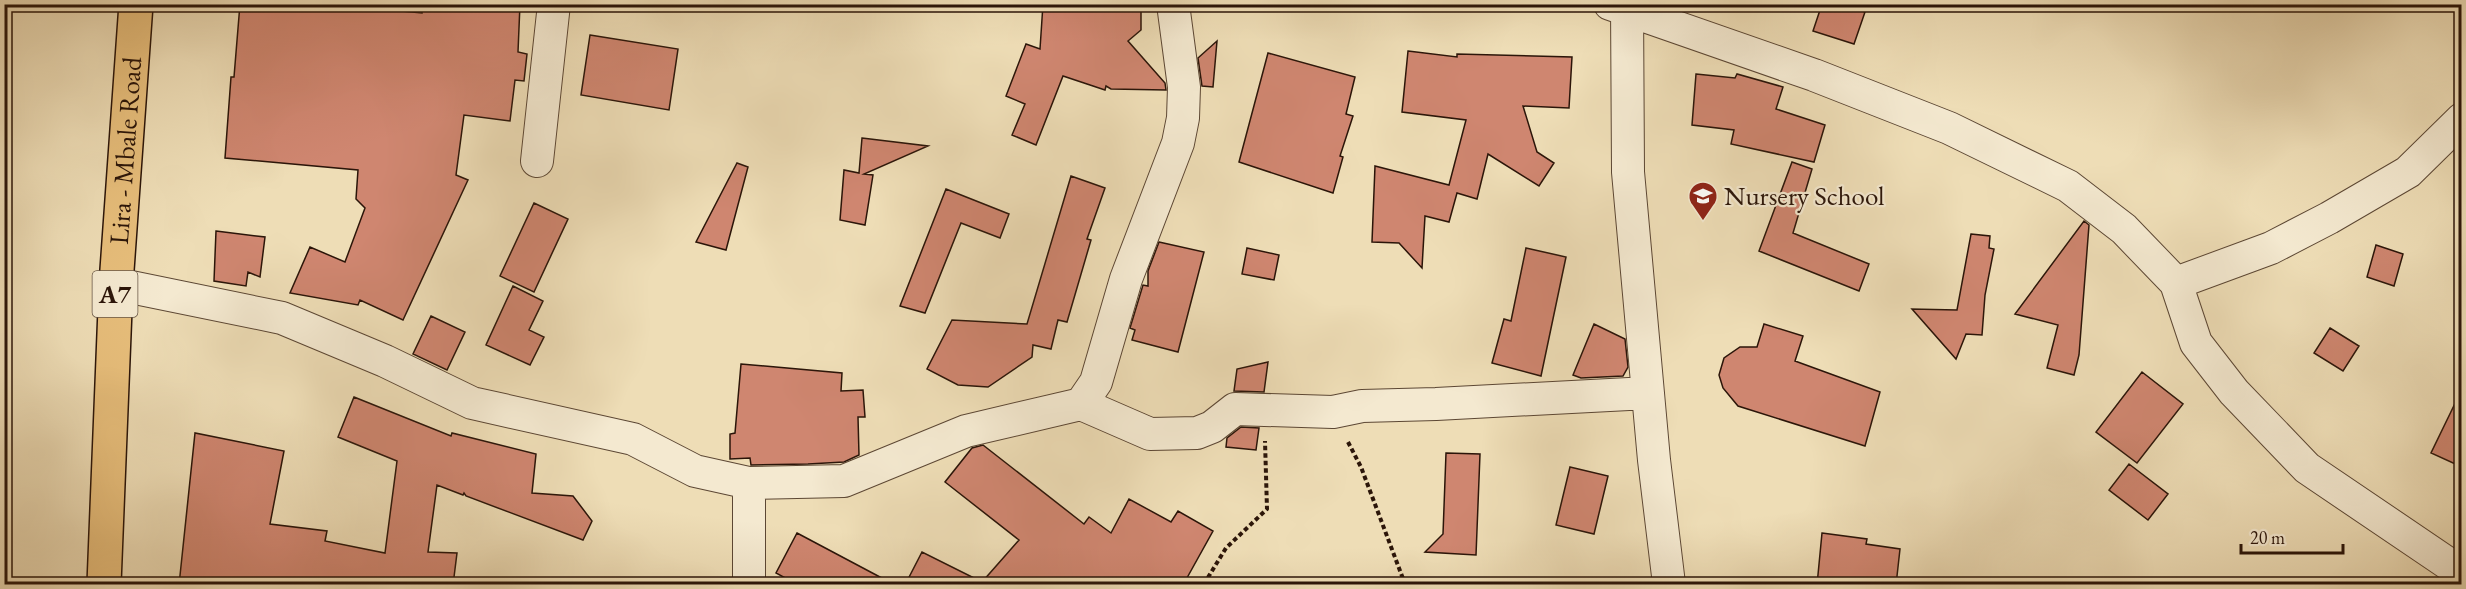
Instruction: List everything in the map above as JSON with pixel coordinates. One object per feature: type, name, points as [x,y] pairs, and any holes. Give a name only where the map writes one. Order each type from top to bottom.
[{"type":"main road","name":"Lira - Mbale Road","points":[[104,585],[116,284],[136,4]]},
{"type":"street","points":[[537,161],[554,4]]},
{"type":"street","points":[[1081,404],[1096,382],[1126,279],[1178,143],[1183,118],[1184,87],[1173,4]]},
{"type":"street","points":[[1669,585],[1660,524],[1628,172],[1621,6],[1814,75],[1949,128],[2068,186],[2124,229],[2176,283],[2196,343],[2234,392],[2307,468],[2462,573]]},
{"type":"street","points":[[2176,283],[2271,248],[2330,218],[2408,172],[2462,119]]},
{"type":"street","points":[[116,284],[282,318],[385,361],[472,403],[633,439],[695,471],[749,483],[844,481],[966,431],[1081,404],[1150,434],[1197,434],[1212,427],[1235,409],[1333,412],[1362,406],[1648,393]]},
{"type":"street","points":[[749,483],[749,585]]},
{"type":"path","points":[[1204,585],[1226,548],[1267,508],[1263,411]]},
{"type":"path","points":[[1333,412],[1361,467],[1405,585]]},
{"type":"building","points":[[240,4],[325,4],[422,13],[422,4],[520,4],[518,52],[527,54],[524,81],[515,80],[510,121],[464,115],[456,175],[468,180],[403,320],[360,300],[358,305],[290,293],[310,247],[345,262],[365,208],[356,199],[358,170],[225,158],[231,77],[234,77]]},
{"type":"building","points":[[1043,4],[1141,4],[1141,30],[1128,41],[1165,83],[1166,90],[1111,89],[1106,86],[1105,90],[1063,76],[1036,145],[1012,135],[1025,104],[1006,96],[1026,44],[1040,49]]},
{"type":"building","points":[[1822,4],[1843,4],[1865,12],[1854,44],[1813,31]]},
{"type":"building","points":[[590,35],[678,49],[669,110],[581,95]]},
{"type":"building","points":[[1217,41],[1213,87],[1202,86],[1198,58]]},
{"type":"building","points":[[1408,51],[1457,57],[1457,54],[1572,57],[1569,108],[1523,106],[1537,152],[1554,163],[1539,186],[1488,154],[1477,199],[1457,193],[1449,222],[1425,216],[1422,268],[1399,243],[1372,242],[1375,166],[1449,185],[1466,120],[1402,112]]},
{"type":"building","points":[[1268,53],[1355,77],[1346,114],[1353,116],[1340,156],[1343,157],[1333,193],[1239,162]]},
{"type":"building","points":[[1696,74],[1735,78],[1737,74],[1783,87],[1776,109],[1825,125],[1814,162],[1731,144],[1734,130],[1692,125]]},
{"type":"building","points":[[862,138],[928,146],[864,174],[873,175],[865,225],[840,220],[844,170],[859,173]]},
{"type":"building","points":[[1792,162],[1812,169],[1793,233],[1869,264],[1859,291],[1759,251]]},
{"type":"building","points":[[737,163],[748,167],[726,250],[696,242]]},
{"type":"building","points":[[1071,176],[1105,188],[1087,239],[1091,240],[1067,322],[1058,320],[1051,349],[1033,345],[1032,357],[988,387],[958,385],[927,369],[952,320],[1027,324]]},
{"type":"building","points":[[946,189],[1009,214],[1000,238],[961,223],[925,313],[900,306]]},
{"type":"building","points":[[534,203],[568,219],[534,292],[500,276]]},
{"type":"building","points":[[2084,221],[2089,225],[2079,355],[2074,375],[2047,368],[2058,325],[2015,314]]},
{"type":"building","points":[[216,231],[265,237],[260,277],[248,272],[246,286],[214,281]]},
{"type":"building","points":[[1971,234],[1990,236],[1989,248],[1994,249],[1985,295],[1982,335],[1966,334],[1956,359],[1912,309],[1957,310]]},
{"type":"building","points":[[1159,242],[1204,252],[1178,352],[1132,340],[1135,330],[1130,328],[1143,285],[1148,286],[1148,271]]},
{"type":"building","points":[[2376,245],[2403,254],[2394,286],[2367,277]]},
{"type":"building","points":[[1247,248],[1279,255],[1274,280],[1242,274]]},
{"type":"building","points":[[1526,248],[1566,257],[1541,376],[1492,363],[1504,319],[1511,321]]},
{"type":"building","points":[[513,286],[543,301],[529,330],[544,337],[530,365],[486,345]]},
{"type":"building","points":[[431,316],[465,332],[447,370],[413,354]]},
{"type":"building","points":[[1594,324],[1625,339],[1628,367],[1623,376],[1581,378],[1573,375]]},
{"type":"building","points":[[1764,324],[1803,336],[1795,361],[1880,392],[1865,446],[1738,406],[1723,388],[1719,375],[1724,358],[1740,347],[1757,347]]},
{"type":"building","points":[[2330,328],[2359,346],[2343,371],[2314,353]]},
{"type":"building","points":[[1268,362],[1264,392],[1234,391],[1237,369]]},
{"type":"building","points":[[741,364],[842,373],[841,391],[863,390],[865,417],[858,417],[859,455],[844,462],[808,464],[751,465],[750,458],[730,459],[730,434],[735,433]]},
{"type":"building","points":[[2142,372],[2183,404],[2137,463],[2096,432]]},
{"type":"building","points":[[2462,389],[2462,467],[2431,453]]},
{"type":"building","points":[[354,397],[451,436],[452,433],[536,454],[532,493],[573,496],[592,521],[583,540],[466,496],[464,493],[463,495],[437,485],[428,552],[457,553],[453,585],[179,585],[195,433],[284,451],[270,524],[327,531],[325,541],[385,553],[397,461],[338,437]]},
{"type":"building","points":[[1241,427],[1259,428],[1256,450],[1226,447],[1227,438]]},
{"type":"building","points":[[983,445],[1084,524],[1089,517],[1111,533],[1129,499],[1171,522],[1178,511],[1213,531],[1183,585],[905,585],[922,552],[982,582],[1019,540],[945,482],[972,448]]},
{"type":"building","points":[[1446,453],[1480,454],[1476,555],[1425,552],[1443,534]]},
{"type":"building","points":[[2129,464],[2168,494],[2148,520],[2109,490]]},
{"type":"building","points":[[1570,467],[1608,476],[1594,534],[1556,525]]},
{"type":"building","points":[[797,533],[895,585],[798,585],[776,573]]},
{"type":"building","points":[[1822,533],[1867,539],[1866,544],[1900,549],[1896,585],[1817,585]]},
{"type":"place","name":"Nursery School","points":[[1703,222]]}]
